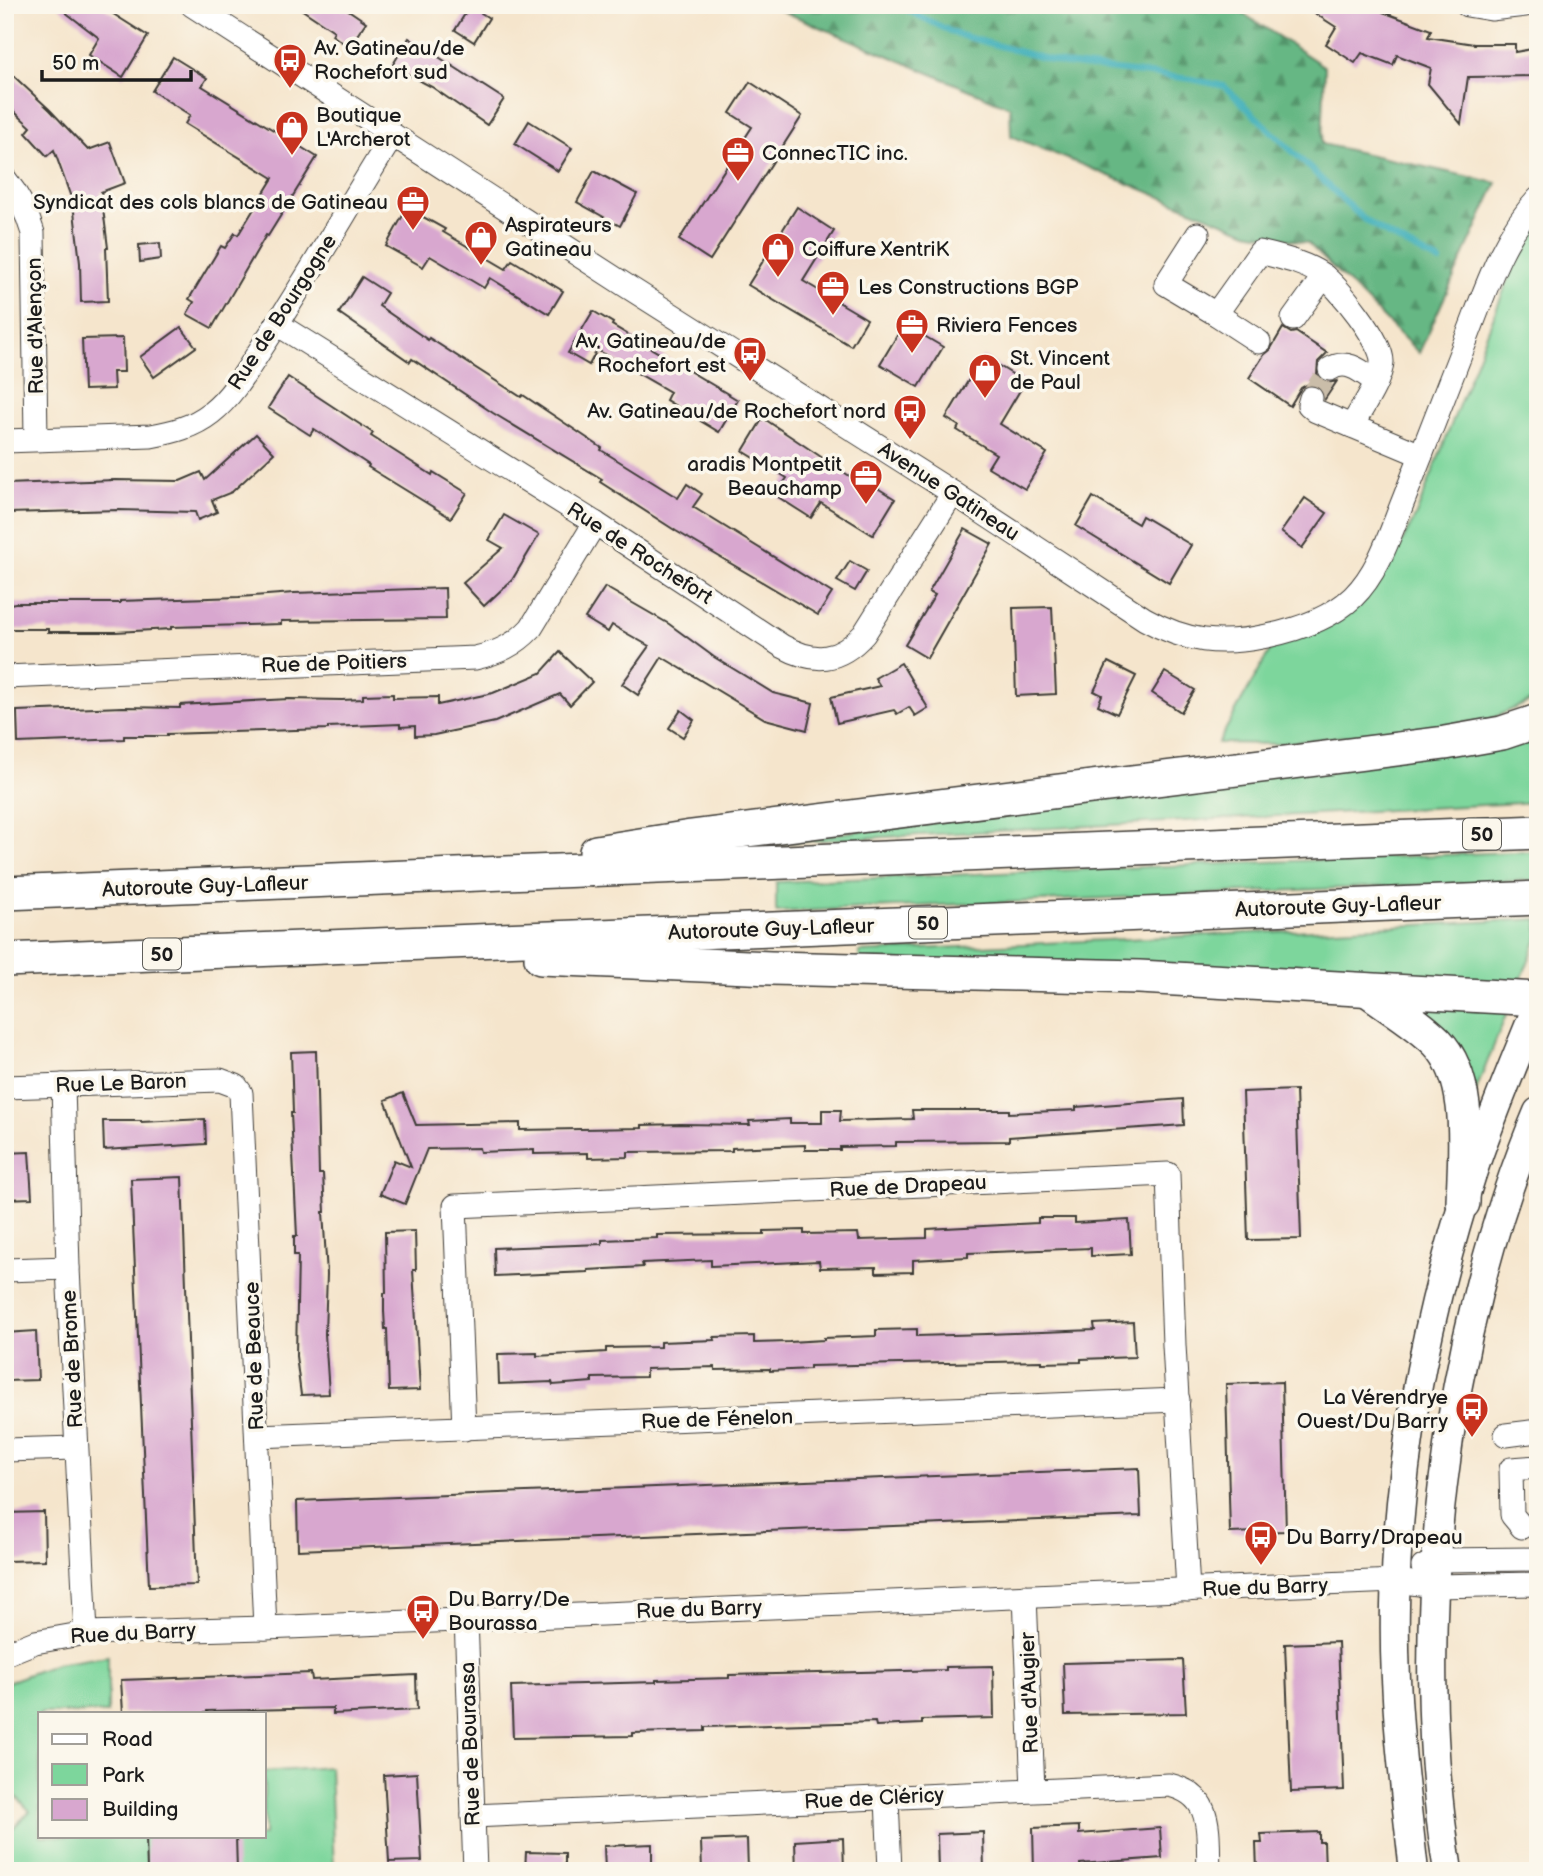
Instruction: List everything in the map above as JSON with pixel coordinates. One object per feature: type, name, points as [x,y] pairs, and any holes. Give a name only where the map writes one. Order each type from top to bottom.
[{"type":"highway","points":[[438,876],[691,837],[1445,743],[1502,733],[1538,720]]},
{"type":"highway","name":"Autoroute Guy-Lafleur","points":[[5,893],[1538,832]]},
{"type":"highway","name":"Autoroute Guy-Lafleur","points":[[5,960],[1538,898]]},
{"type":"highway","points":[[318,948],[771,968],[1139,977],[1538,999]]},
{"type":"highway","points":[[1368,990],[1430,1036],[1443,1049],[1452,1065],[1461,1096],[1465,1142],[1463,1203]]},
{"type":"main road","points":[[1415,1871],[1397,1710],[1396,1581],[1406,1468],[1439,1286],[1463,1203],[1496,1107],[1538,1004]]},
{"type":"main road","points":[[1448,1871],[1440,1810],[1434,1714],[1433,1616],[1451,1435],[1471,1325],[1503,1209],[1538,1112]]},
{"type":"street","name":"Avenue Gatineau","points":[[192,5],[1167,632],[1190,639],[1254,639],[1297,627],[1337,610],[1351,599],[1372,574],[1496,266],[1517,225],[1538,199]]},
{"type":"street","points":[[1467,5],[1491,9],[1525,5]]},
{"type":"street","name":"Rue de Bourgogne","points":[[5,441],[151,436],[174,432],[211,413],[225,399],[277,324],[393,135]]},
{"type":"street","name":"Rue d'Alençon","points":[[5,179],[16,192],[27,213],[33,233],[36,439]]},
{"type":"street","points":[[1198,234],[1166,284],[1259,341]]},
{"type":"street","points":[[1216,314],[1260,252],[1306,265],[1324,276],[1368,327],[1379,346],[1383,360],[1381,373],[1352,426]]},
{"type":"street","points":[[1293,319],[1324,276]]},
{"type":"street","name":"Rue de Rochefort","points":[[277,324],[595,523],[782,646],[812,658],[841,654],[854,646],[953,493]]},
{"type":"street","points":[[1331,369],[1337,364],[1346,364],[1376,382]]},
{"type":"street","points":[[1311,398],[1309,405],[1316,411],[1421,454]]},
{"type":"street","name":"Rue de Poitiers","points":[[5,677],[475,658],[491,654],[507,648],[531,628],[595,523]]},
{"type":"street","name":"Rue Le Baron","points":[[5,1087],[220,1080],[236,1086]]},
{"type":"street","name":"Rue de Brome","points":[[63,1085],[68,1268],[86,1633]]},
{"type":"street","name":"Rue de Beauce","points":[[236,1086],[241,1093],[243,1105],[265,1628]]},
{"type":"street","name":"Rue de Drapeau","points":[[464,1429],[455,1206],[1168,1174],[1188,1590]]},
{"type":"street","points":[[5,1270],[68,1268]]},
{"type":"street","name":"Rue de Fénelon","points":[[257,1436],[1178,1400]]},
{"type":"street","points":[[1506,1435],[1538,1431]]},
{"type":"street","points":[[5,1450],[76,1448]]},
{"type":"street","points":[[1530,1559],[1530,1527],[1512,1515],[1511,1469],[1538,1467]]},
{"type":"street","name":"Rue du Barry","points":[[5,1654],[35,1642],[86,1633],[265,1628],[1396,1581],[1530,1559]]},
{"type":"street","name":"Rue du Barry","points":[[1436,1573],[1538,1584]]},
{"type":"street","name":"Rue d'Augier","points":[[1025,1596],[1033,1790]]},
{"type":"street","name":"Rue de Bourassa","points":[[466,1618],[475,1871]]},
{"type":"street","name":"Rue de Cléricy","points":[[473,1816],[1169,1785],[1182,1787],[1192,1793],[1204,1810],[1209,1871]]},
{"type":"street","points":[[887,1798],[890,1871]]},
{"type":"green space","points":[[768,5],[1230,5],[1325,67],[1322,144],[1497,183],[1419,353],[1308,243],[1247,232],[1011,136],[1010,107]]},
{"type":"green space","points":[[1538,224],[1538,698],[1488,720],[1276,744],[1218,743],[1274,643],[1380,580],[1394,558],[1415,517],[1517,257]]},
{"type":"green space","points":[[1538,733],[1538,802],[773,843]]},
{"type":"green space","points":[[1538,851],[1538,880],[776,912],[776,882]]},
{"type":"green space","points":[[1538,919],[1538,936],[1520,983],[860,960],[859,952]]},
{"type":"green space","points":[[1416,1007],[1508,1010],[1471,1103]]},
{"type":"green space","points":[[108,1656],[108,1712],[38,1712],[38,1838],[266,1838],[266,1772],[330,1767],[334,1871],[5,1871],[5,1836],[30,1811],[5,1785],[5,1683],[56,1664]]},
{"type":"building","points":[[56,5],[99,5],[148,36],[123,77],[89,55],[99,38]]},
{"type":"building","points":[[295,5],[341,5],[366,22],[349,47],[332,35],[334,31]]},
{"type":"building","points":[[1302,5],[1372,5],[1383,12],[1431,30],[1428,37],[1474,44],[1515,44],[1515,52],[1538,48],[1538,76],[1468,77],[1461,124],[1428,84],[1431,68],[1397,55],[1393,65],[1362,53],[1355,63],[1326,44],[1336,27]]},
{"type":"building","points":[[470,6],[489,18],[474,42],[455,30]]},
{"type":"building","points":[[409,38],[504,99],[487,125],[432,87],[392,66]]},
{"type":"building","points":[[173,57],[207,78],[202,86],[317,157],[268,236],[266,235],[212,328],[187,314],[194,302],[189,299],[221,246],[225,248],[235,233],[238,235],[273,178],[185,124],[190,115],[152,91]]},
{"type":"building","points":[[5,68],[88,150],[110,142],[125,183],[101,192],[108,248],[108,301],[81,302],[80,263],[73,203],[54,150],[47,156],[26,133],[31,127],[5,103]]},
{"type":"building","points":[[750,82],[802,116],[710,260],[679,240],[752,127],[730,113]]},
{"type":"building","points":[[529,121],[572,148],[558,171],[515,144]]},
{"type":"building","points":[[594,171],[637,194],[620,226],[577,202]]},
{"type":"building","points":[[797,207],[834,231],[803,281],[867,319],[851,346],[748,285]]},
{"type":"building","points":[[407,208],[506,269],[512,260],[563,291],[549,314],[490,278],[484,288],[430,256],[423,267],[386,246]]},
{"type":"building","points":[[160,243],[161,259],[140,262],[139,245]]},
{"type":"building","points":[[362,277],[387,293],[379,306],[428,340],[429,338],[521,397],[523,395],[602,448],[601,450],[678,498],[687,484],[702,494],[693,507],[832,593],[818,615],[676,531],[600,482],[602,479],[493,413],[412,359],[410,362],[339,313]]},
{"type":"building","points":[[593,311],[738,400],[719,432],[666,400],[670,392],[597,350],[589,365],[568,353]]},
{"type":"building","name":"Riviera Fences","points":[[904,324],[943,347],[919,387],[880,364]]},
{"type":"building","points":[[181,327],[196,347],[154,377],[140,357]]},
{"type":"building","points":[[1283,328],[1291,333],[1296,332],[1327,353],[1318,362],[1317,374],[1328,383],[1337,381],[1325,399],[1321,388],[1308,384],[1301,388],[1290,406],[1249,378]]},
{"type":"building","points":[[123,338],[124,372],[113,372],[114,389],[84,390],[82,339]]},
{"type":"building","name":"St. Vincent de Paul","points":[[983,356],[1025,382],[1000,424],[1047,453],[1025,489],[988,467],[996,454],[957,430],[959,426],[946,418]]},
{"type":"building","points":[[288,377],[373,433],[371,436],[432,475],[433,472],[467,493],[451,518],[368,467],[369,465],[314,429],[310,435],[268,408]]},
{"type":"building","points":[[763,418],[857,481],[860,477],[895,499],[873,535],[821,503],[811,518],[775,495],[787,478],[743,451]]},
{"type":"building","points":[[256,434],[274,453],[232,492],[212,500],[217,512],[198,520],[195,512],[119,510],[8,513],[7,484],[115,480],[180,481],[201,472],[205,480]]},
{"type":"building","points":[[1093,497],[1138,524],[1142,516],[1191,545],[1169,583],[1076,526]]},
{"type":"building","points":[[1305,498],[1327,513],[1302,548],[1281,532]]},
{"type":"building","points":[[504,515],[539,535],[512,580],[484,606],[463,583],[503,548],[489,540]]},
{"type":"building","points":[[965,529],[992,544],[927,658],[905,645],[935,595],[929,592]]},
{"type":"building","points":[[850,561],[867,571],[855,591],[837,581]]},
{"type":"building","points":[[605,587],[669,624],[714,657],[773,693],[813,703],[807,730],[765,719],[662,657],[638,695],[622,684],[649,646],[612,625],[608,632],[585,618]]},
{"type":"building","points":[[445,588],[446,619],[281,621],[281,624],[171,627],[115,632],[5,629],[5,605],[15,603],[120,603]]},
{"type":"building","points":[[1052,607],[1056,694],[1016,696],[1013,608]]},
{"type":"building","points":[[560,652],[592,682],[570,705],[560,694],[495,722],[434,735],[415,736],[415,726],[400,727],[400,724],[18,743],[17,711],[180,708],[180,705],[289,699],[363,699],[363,695],[393,694],[393,698],[438,697],[438,705],[493,693],[541,673]]},
{"type":"building","points":[[1108,662],[1136,676],[1117,714],[1098,705],[1102,695],[1094,691]]},
{"type":"building","points":[[901,663],[928,708],[915,716],[909,707],[897,714],[894,710],[837,723],[831,697],[880,686],[875,678]]},
{"type":"building","points":[[1165,672],[1195,690],[1181,712],[1152,693]]},
{"type":"building","points":[[681,710],[694,720],[683,737],[669,728]]},
{"type":"building","points":[[316,1051],[319,1174],[323,1174],[325,1212],[325,1334],[329,1394],[301,1395],[296,1356],[298,1255],[294,1255],[294,1236],[297,1236],[291,1052]]},
{"type":"building","points":[[1296,1090],[1301,1239],[1248,1240],[1243,1092]]},
{"type":"building","points":[[403,1093],[416,1125],[520,1123],[520,1130],[642,1128],[642,1125],[680,1124],[750,1125],[749,1121],[790,1119],[790,1123],[822,1123],[822,1110],[841,1110],[840,1121],[913,1119],[912,1110],[1009,1110],[1009,1113],[1076,1110],[1076,1107],[1183,1099],[1184,1125],[1009,1137],[1009,1141],[896,1142],[896,1146],[840,1147],[840,1150],[805,1150],[805,1145],[732,1148],[732,1151],[628,1152],[628,1157],[588,1158],[588,1153],[534,1154],[534,1150],[480,1152],[479,1148],[427,1149],[405,1204],[380,1194],[394,1160],[411,1167],[385,1100]]},
{"type":"building","points":[[205,1119],[206,1144],[104,1150],[103,1121]]},
{"type":"building","points":[[29,1152],[32,1198],[5,1199],[5,1153]]},
{"type":"building","points":[[182,1177],[197,1585],[149,1586],[131,1179]]},
{"type":"building","points":[[1038,1218],[1075,1218],[1075,1223],[1129,1220],[1131,1254],[1091,1256],[1091,1248],[968,1253],[968,1257],[913,1260],[913,1272],[876,1273],[876,1267],[820,1268],[819,1261],[711,1266],[711,1260],[642,1263],[643,1267],[588,1272],[495,1276],[494,1248],[602,1244],[602,1240],[657,1238],[657,1235],[764,1234],[764,1231],[804,1230],[804,1234],[858,1233],[859,1240],[927,1238],[927,1229],[1038,1223]]},
{"type":"building","points":[[415,1231],[416,1270],[413,1270],[420,1390],[389,1391],[384,1311],[385,1232]]},
{"type":"building","points":[[1133,1322],[1135,1357],[1081,1359],[1081,1362],[810,1366],[810,1369],[770,1371],[715,1370],[715,1367],[646,1369],[646,1377],[592,1378],[592,1382],[553,1385],[552,1382],[499,1384],[498,1354],[537,1353],[537,1356],[606,1352],[606,1348],[660,1347],[660,1342],[715,1340],[714,1337],[754,1336],[754,1343],[789,1342],[876,1336],[876,1330],[917,1329],[917,1336],[987,1334],[1095,1330],[1094,1324]]},
{"type":"building","points":[[36,1331],[38,1380],[5,1381],[5,1333]]},
{"type":"building","points":[[1282,1382],[1286,1531],[1230,1533],[1226,1384]]},
{"type":"building","points":[[1139,1468],[1141,1516],[298,1550],[297,1501]]},
{"type":"building","points":[[44,1512],[45,1560],[5,1561],[5,1513]]},
{"type":"building","points":[[1338,1642],[1344,1790],[1291,1792],[1285,1644]]},
{"type":"building","points":[[1183,1660],[1186,1713],[1065,1715],[1063,1663]]},
{"type":"building","points":[[993,1666],[994,1718],[922,1720],[922,1724],[876,1726],[875,1722],[705,1727],[705,1731],[633,1733],[633,1736],[513,1738],[511,1686]]},
{"type":"building","points":[[311,1673],[312,1680],[416,1675],[417,1710],[333,1714],[333,1708],[123,1712],[121,1680]]},
{"type":"building","points":[[417,1773],[422,1861],[389,1862],[384,1775]]},
{"type":"building","points":[[1079,1826],[1079,1834],[1160,1828],[1162,1858],[1080,1864],[1080,1871],[1034,1871],[1033,1828]]},
{"type":"building","points":[[983,1832],[984,1871],[938,1871],[937,1834]]},
{"type":"building","points":[[1319,1832],[1319,1842],[1324,1842],[1325,1869],[1257,1871],[1256,1843],[1262,1843],[1261,1834]]},
{"type":"building","points":[[146,1838],[236,1838],[237,1871],[147,1871]]},
{"type":"building","points":[[843,1838],[844,1871],[796,1871],[795,1841]]},
{"type":"building","points":[[747,1839],[748,1871],[702,1871],[701,1841]]},
{"type":"building","points":[[652,1844],[652,1871],[605,1871],[604,1846]]},
{"type":"building","points":[[526,1852],[565,1853],[565,1871],[525,1871]]},
{"type":"waterway","points":[[897,5],[956,34],[1065,64],[1191,79],[1224,86],[1361,217],[1388,235],[1440,262]]},
{"type":"tunnel","points":[[1311,398],[1330,369]]},
{"type":"place","name":"Av. Gatineau/de Rochefort sud","points":[[290,90]]},
{"type":"place","name":"Boutique L'Archerot","points":[[292,157]]},
{"type":"place","name":"ConnecTIC inc.","points":[[738,183]]},
{"type":"place","name":"Syndicat des cols blancs de Gatineau","points":[[413,232]]},
{"type":"place","name":"Aspirateurs Gatineau","points":[[481,267]]},
{"type":"place","name":"Coiffure XentriK","points":[[778,279]]},
{"type":"place","name":"Les Constructions BGP","points":[[833,317]]},
{"type":"place","name":"Riviera Fences","points":[[912,355]]},
{"type":"place","name":"Av. Gatineau/de Rochefort est","points":[[750,383]]},
{"type":"place","name":"St. Vincent de Paul","points":[[985,400]]},
{"type":"place","name":"Av. Gatineau/de Rochefort nord","points":[[910,441]]},
{"type":"place","name":"aradis Montpetit Beauchamp","points":[[866,506]]},
{"type":"place","name":"La Vérendrye Ouest/Du Barry","points":[[1472,1439]]},
{"type":"place","name":"Du Barry/Drapeau","points":[[1261,1567]]},
{"type":"place","name":"Du Barry/De Bourassa","points":[[423,1641]]}]
